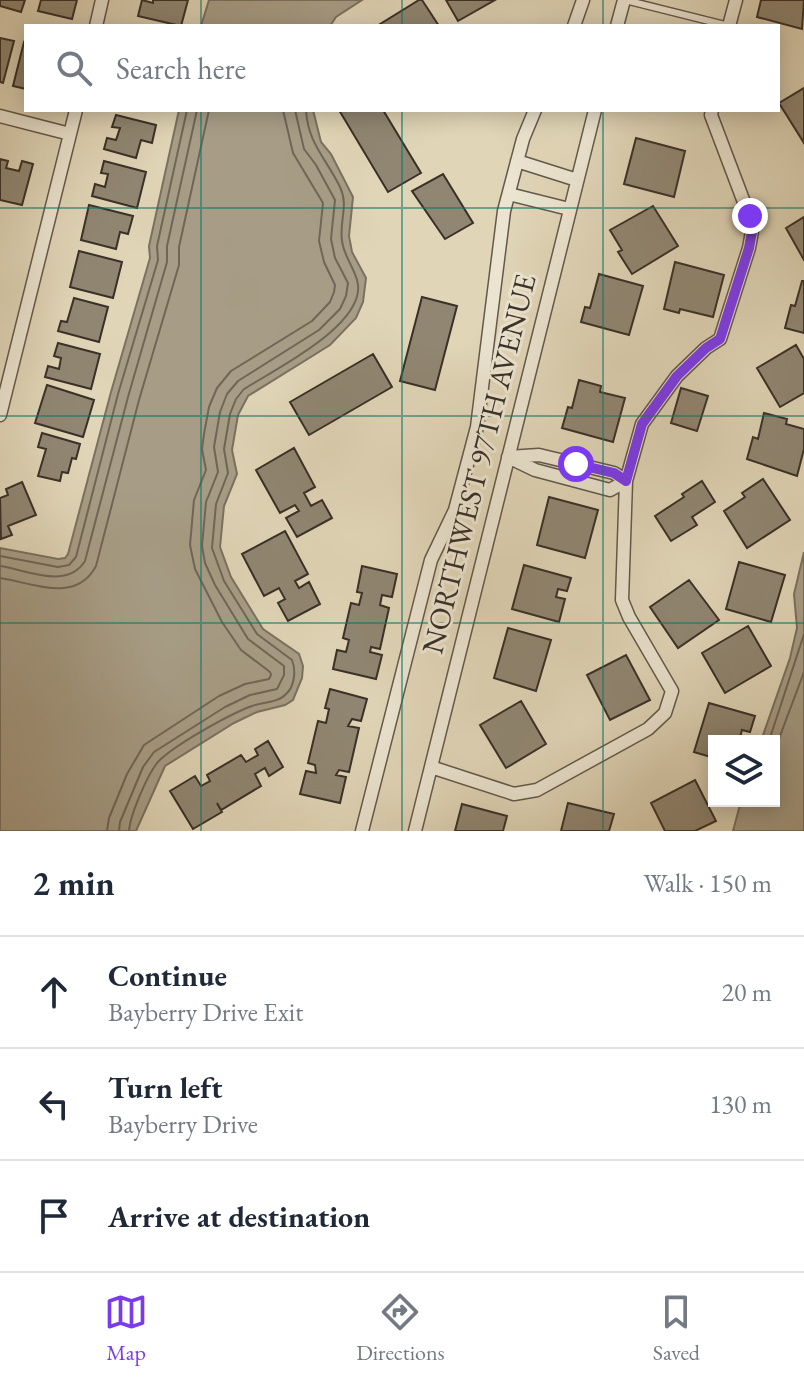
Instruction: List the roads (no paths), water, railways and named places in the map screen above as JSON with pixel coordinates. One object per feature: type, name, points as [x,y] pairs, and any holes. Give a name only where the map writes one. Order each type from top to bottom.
[{"type":"street","points":[[96,24],[102,0]]},
{"type":"street","points":[[575,24],[583,0]]},
{"type":"street","points":[[618,24],[624,0]]},
{"type":"street","points":[[730,24],[736,0]]},
{"type":"street","points":[[0,415],[76,112]]},
{"type":"street","points":[[362,831],[431,560],[455,510],[470,459],[477,427],[504,211],[523,139],[534,112]]},
{"type":"street","name":"NORTHWEST 97TH AVENUE","points":[[415,831],[594,112]]},
{"type":"street","points":[[431,767],[514,794],[537,790],[648,729],[665,713],[672,691],[622,600],[626,481],[642,424],[677,376],[720,339],[749,248],[753,226],[712,112]]},
{"type":"street","points":[[0,116],[70,134]]},
{"type":"street","points":[[517,161],[577,180]]},
{"type":"street","points":[[509,194],[569,209]]},
{"type":"street","points":[[508,457],[535,470],[610,490],[626,481]]},
{"type":"lane","points":[[624,0],[721,24]]},
{"type":"water","points":[[209,0],[362,0],[336,17],[331,24],[202,24]]},
{"type":"water","points":[[179,112],[314,112],[321,142],[331,154],[353,197],[349,236],[352,252],[366,278],[363,302],[356,318],[330,345],[248,396],[238,415],[232,450],[237,474],[224,506],[220,547],[231,577],[263,629],[299,654],[303,666],[302,678],[293,700],[234,723],[165,766],[136,831],[0,831],[0,548],[58,559],[68,554],[150,258],[149,246]]},
{"type":"water","points":[[804,552],[804,831],[733,831],[739,807],[780,807],[780,735],[763,735],[797,628],[794,594]]}]
